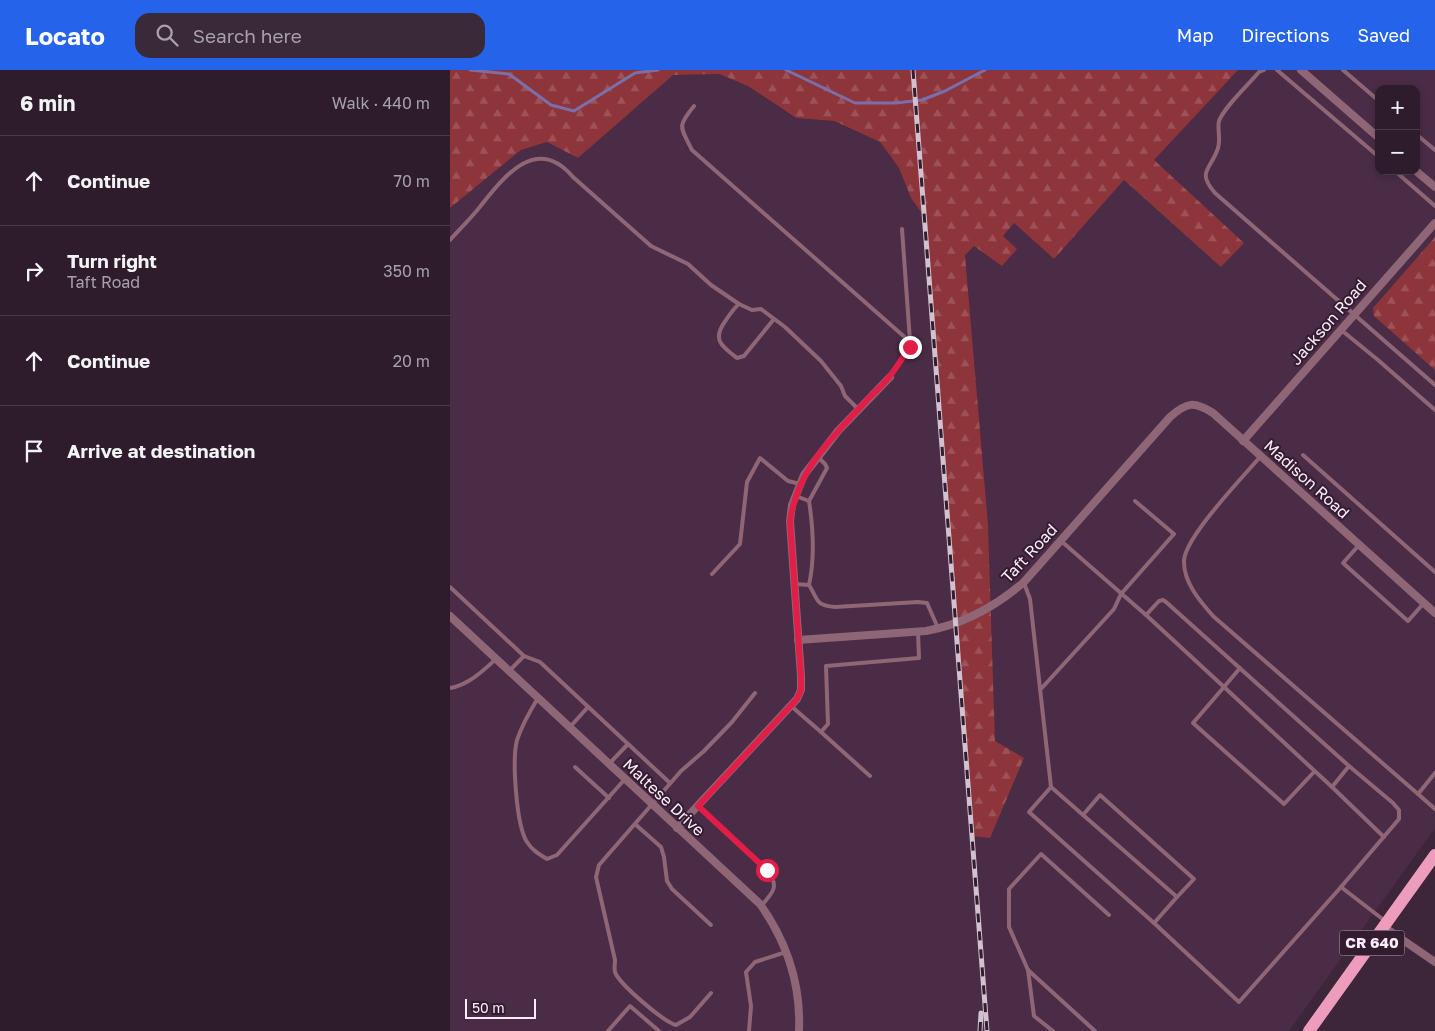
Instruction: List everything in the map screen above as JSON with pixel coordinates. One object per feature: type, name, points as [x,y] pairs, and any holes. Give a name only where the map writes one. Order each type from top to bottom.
[{"type":"main road","name":"CR 640","points":[[1309,1031],[1435,855]]},
{"type":"street","points":[[1301,70],[1375,135]]},
{"type":"street","points":[[1420,174],[1435,187]]},
{"type":"street","name":"Jackson Road","points":[[1243,441],[1435,223]]},
{"type":"street","points":[[677,828],[797,699],[801,690],[790,521],[795,496],[804,475],[817,456],[858,409],[890,377]]},
{"type":"street","name":"Madison Road","points":[[1156,433],[1180,409],[1190,404],[1200,405],[1213,413],[1435,613]]},
{"type":"street","name":"Taft Road","points":[[798,640],[918,632],[938,629],[981,613],[1024,582],[1156,433]]},
{"type":"street","name":"Maltese Drive","points":[[450,616],[761,906],[772,922],[786,952],[796,981],[799,1031]]},
{"type":"street","points":[[1385,925],[1435,962]]},
{"type":"lane","points":[[1264,70],[1259,72],[1230,104],[1219,122],[1218,147],[1205,172],[1206,183],[1215,193],[1435,385]]},
{"type":"lane","points":[[1277,70],[1375,154]]},
{"type":"lane","points":[[1343,70],[1375,98]]},
{"type":"lane","points":[[694,106],[682,121],[681,128],[692,150],[910,343]]},
{"type":"lane","points":[[1420,137],[1435,150]]},
{"type":"lane","points":[[450,240],[506,175],[517,167],[529,162],[546,159],[566,168],[573,177],[650,246],[688,264],[711,285],[739,304],[752,310],[761,309],[774,319],[821,361],[841,386],[845,396],[858,409]]},
{"type":"lane","points":[[1400,175],[1435,206]]},
{"type":"lane","points":[[890,377],[910,347],[902,229]]},
{"type":"lane","points":[[739,304],[719,329],[718,334],[722,346],[737,358],[744,356],[774,319]]},
{"type":"lane","points":[[1340,329],[1435,410]]},
{"type":"lane","points":[[1303,455],[1435,572]]},
{"type":"lane","points":[[817,456],[826,464],[827,468],[808,501],[812,536],[812,573],[809,584],[818,601],[823,606],[835,607],[927,603],[938,629]]},
{"type":"lane","points":[[1260,456],[1196,533],[1187,548],[1184,562],[1188,580],[1198,599],[1213,616],[1435,809]]},
{"type":"lane","points":[[712,574],[740,544],[746,482],[760,458],[788,481],[800,484]]},
{"type":"lane","points":[[795,496],[808,501]]},
{"type":"lane","points":[[1040,690],[1114,609],[1122,594],[1174,534],[1134,501]]},
{"type":"lane","points":[[1060,540],[1224,687],[1384,837]]},
{"type":"lane","points":[[1359,544],[1343,563],[1350,570],[1408,621],[1424,603]]},
{"type":"lane","points":[[1024,582],[1030,599],[1051,787],[1177,898]]},
{"type":"lane","points":[[794,584],[809,584]]},
{"type":"lane","points":[[450,587],[524,656],[540,662],[670,783]]},
{"type":"lane","points":[[1051,787],[1029,812],[1154,923],[1239,1002],[1400,819],[1398,810],[1393,804],[1166,602],[1163,600],[1158,601],[1146,616]]},
{"type":"lane","points":[[821,732],[828,724],[826,666],[919,658],[918,632]]},
{"type":"lane","points":[[509,671],[524,656]]},
{"type":"lane","points":[[450,688],[458,686],[478,675],[497,659]]},
{"type":"lane","points":[[1240,668],[1193,723],[1284,804],[1314,772]]},
{"type":"lane","points":[[711,993],[690,1017],[676,1025],[670,1024],[632,992],[616,973],[615,960],[596,877],[600,865],[670,783],[732,722],[754,693]]},
{"type":"lane","points":[[539,698],[531,709],[517,740],[513,764],[519,820],[526,841],[534,852],[547,859],[557,855],[625,779]]},
{"type":"lane","points":[[791,706],[870,776]]},
{"type":"lane","points":[[570,727],[588,707]]},
{"type":"lane","points":[[609,764],[628,744]]},
{"type":"lane","points":[[1332,787],[1349,766]]},
{"type":"lane","points":[[575,767],[609,798]]},
{"type":"lane","points":[[1418,794],[1435,773]]},
{"type":"lane","points":[[1084,815],[1100,795],[1194,879],[1154,923]]},
{"type":"lane","points":[[698,806],[773,877],[772,893],[761,906]]},
{"type":"lane","points":[[635,824],[661,847],[667,881],[672,889],[711,925]]},
{"type":"lane","points":[[1052,1031],[1034,1016],[1028,970],[1009,927],[1010,889],[1041,854],[1109,915]]},
{"type":"lane","points":[[1341,888],[1385,925]]},
{"type":"lane","points":[[749,1031],[751,1006],[746,972],[755,962],[786,952]]},
{"type":"lane","points":[[1028,970],[1095,1031]]},
{"type":"lane","points":[[608,1031],[630,1006],[659,1031]]},
{"type":"shaded area","points":[[1237,70],[1435,70],[1435,828],[1289,1031],[450,1031],[450,208],[521,150],[547,142],[578,158],[672,75],[719,74],[748,86],[795,118],[833,121],[880,142],[899,168],[911,198],[923,215],[972,836],[995,741],[988,524],[965,255],[974,245],[1002,236],[1014,223],[1054,259],[1124,180],[1239,246],[1243,243],[1153,160]]},
{"type":"green space","points":[[450,70],[1238,70],[1154,160],[1244,243],[1221,267],[1124,180],[1054,259],[1014,223],[1003,236],[1017,249],[1002,266],[974,246],[965,255],[988,524],[995,741],[1024,758],[990,838],[972,836],[923,215],[911,198],[899,168],[880,142],[834,121],[796,118],[748,86],[719,74],[673,75],[578,158],[547,142],[521,150],[450,208]]},
{"type":"green space","points":[[1435,237],[1435,370],[1374,316],[1373,308]]},
{"type":"waterway","points":[[470,70],[509,74],[551,105],[574,111],[635,73],[658,70]]},
{"type":"waterway","points":[[786,70],[855,103],[896,103],[922,100],[945,91],[985,70]]},
{"type":"railway","points":[[913,70],[987,1031]]},
{"type":"railway","points":[[980,1031],[981,1013]]},
{"type":"route","points":[[767,870],[698,806],[797,699],[801,690],[801,676],[790,521],[792,505],[804,475],[816,458],[838,431],[890,377],[910,347]]}]
